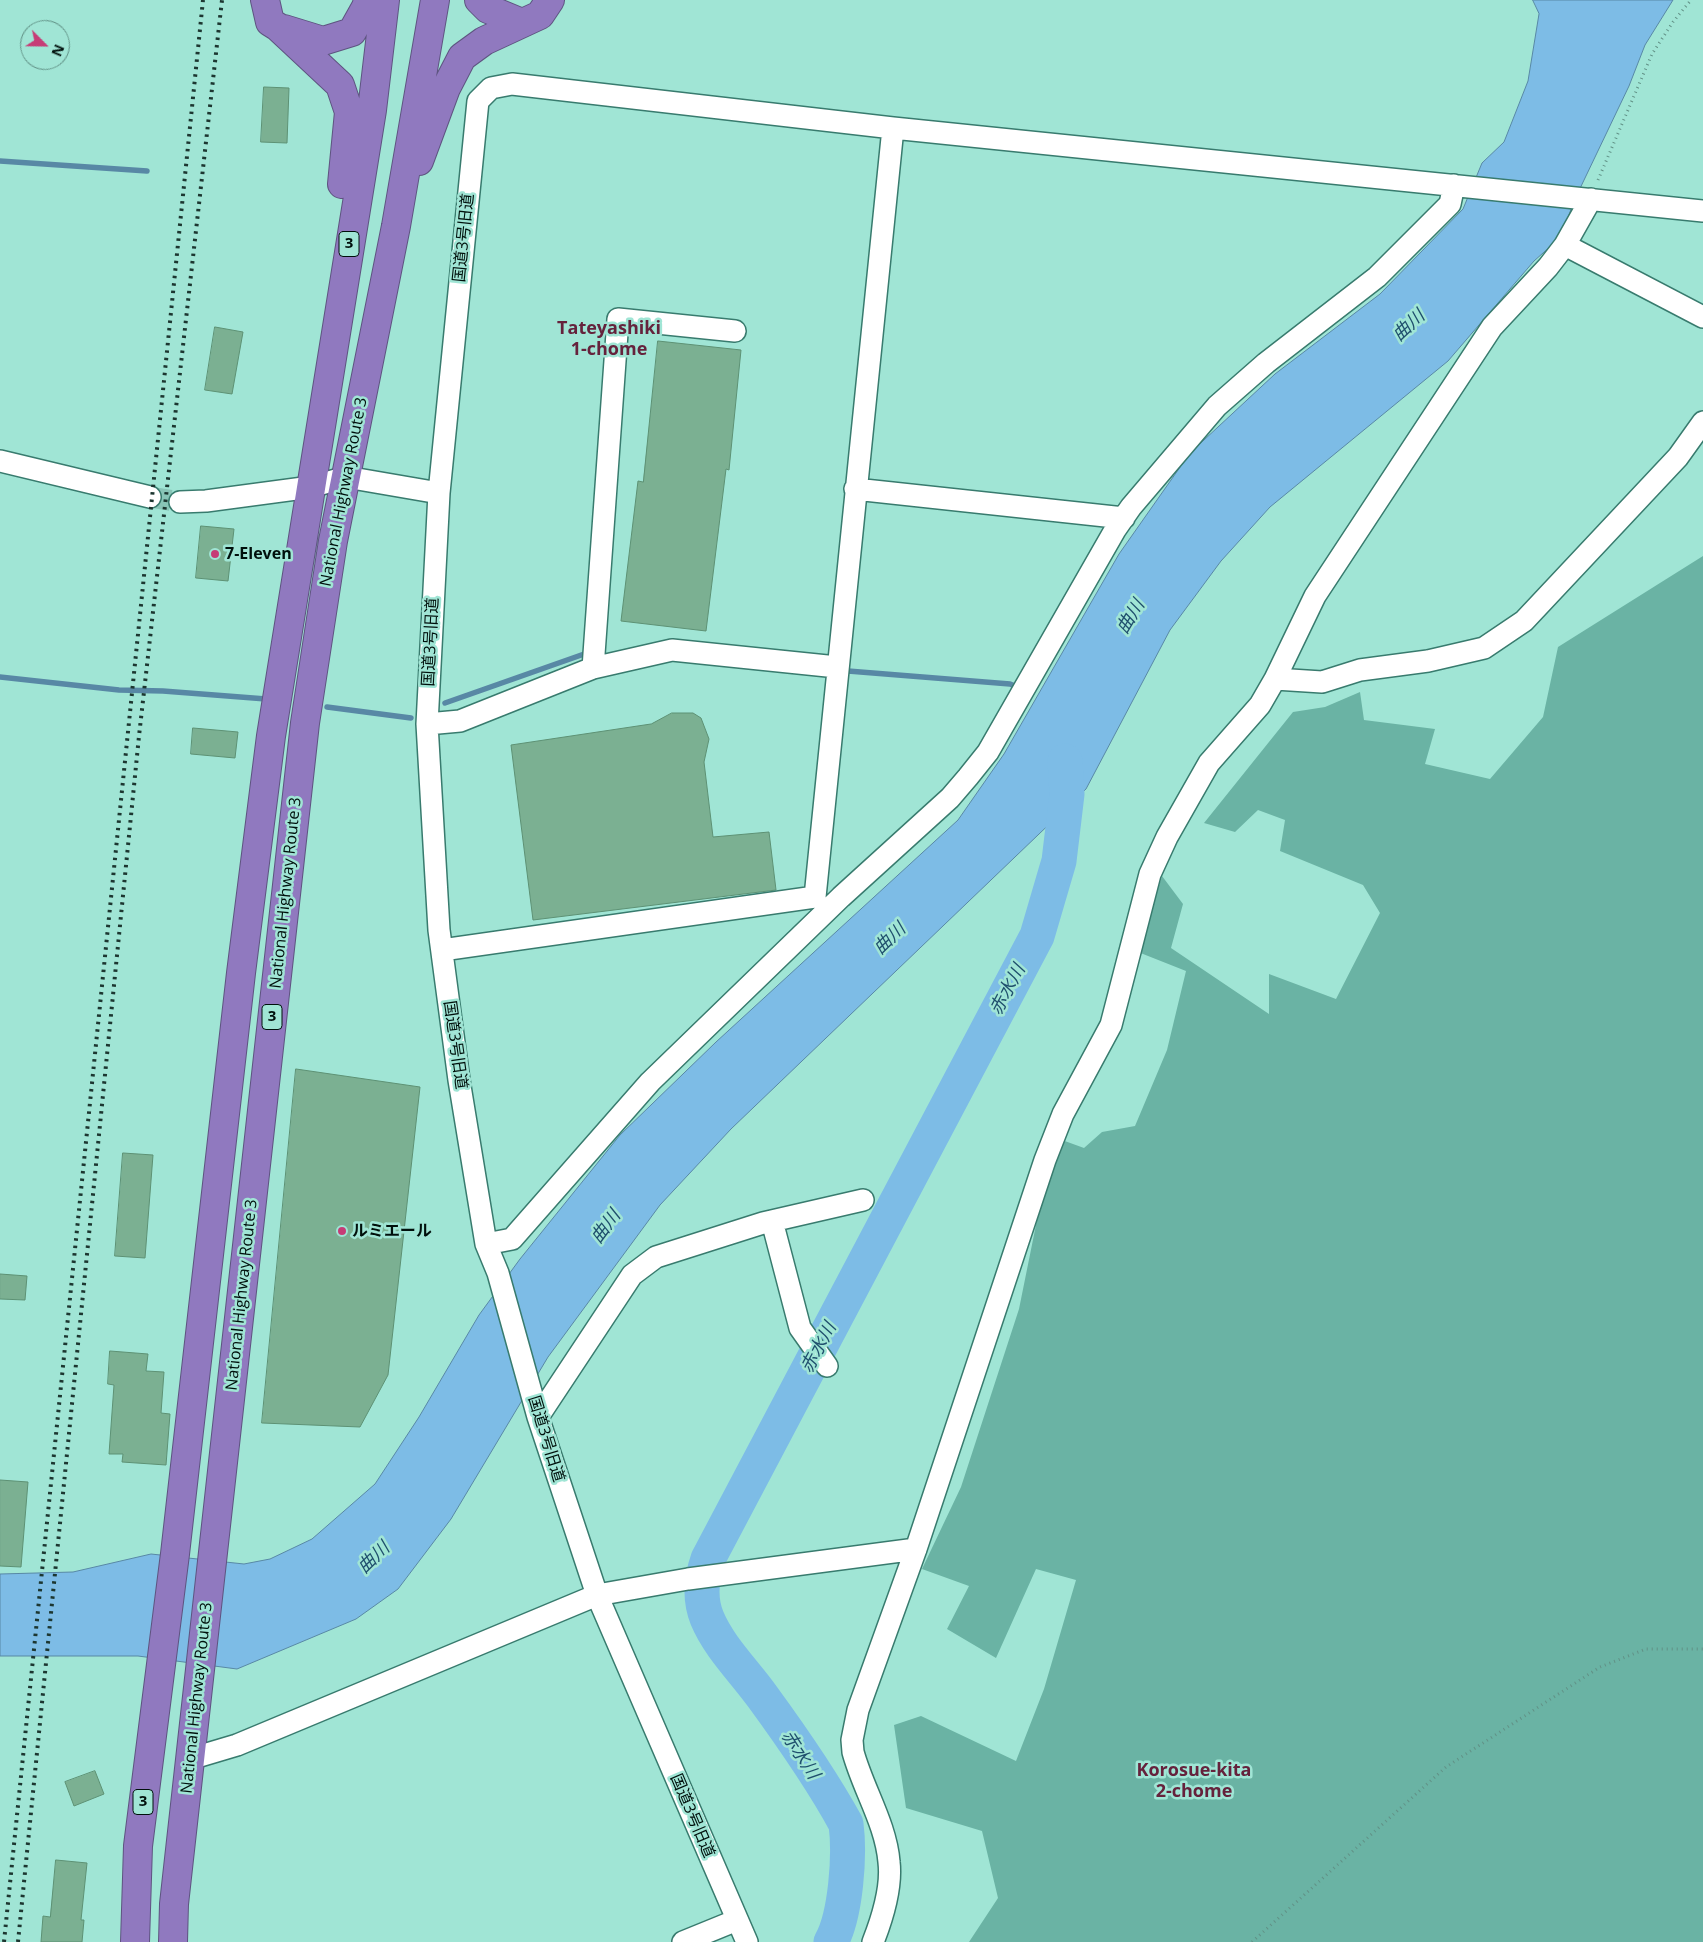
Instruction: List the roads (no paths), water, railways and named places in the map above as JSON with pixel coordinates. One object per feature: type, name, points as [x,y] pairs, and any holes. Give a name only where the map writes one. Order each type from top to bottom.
[{"type":"highway","points":[[265,0],[270,22],[278,27],[340,85],[349,112],[340,199],[334,330]]},
{"type":"highway","points":[[278,27],[322,41],[352,32],[368,0]]},
{"type":"highway","name":"National Highway Route 3","points":[[135,1942],[138,1846],[175,1554],[241,973],[271,736],[334,330],[372,110],[385,0]]},
{"type":"highway","name":"National Highway Route 3","points":[[173,1942],[174,1904],[305,724],[333,541],[396,226],[434,0]]},
{"type":"highway","points":[[479,0],[488,9],[522,24]]},
{"type":"highway","points":[[396,226],[446,88],[462,57],[484,41],[540,15],[550,0]]},
{"type":"street","name":"国道3号旧道","points":[[747,1942],[597,1595],[538,1417],[498,1273],[486,1244],[459,1080],[442,950],[427,724],[439,493],[478,102],[491,88],[512,84],[893,128]]},
{"type":"street","points":[[442,950],[815,897],[893,128],[1703,211]]},
{"type":"street","points":[[486,1244],[512,1239],[650,1082],[841,897],[950,798],[988,752],[1124,518],[1217,406],[1266,363],[1377,277],[1450,204],[1458,185]]},
{"type":"street","points":[[873,1942],[887,1891],[890,1863],[882,1830],[857,1765],[852,1740],[858,1710],[916,1549],[1045,1160],[1064,1114],[1111,1025],[1150,874],[1167,837],[1209,763],[1260,705],[1275,679],[1315,596],[1492,326],[1565,245],[1586,199]]},
{"type":"street","points":[[1565,245],[1703,317]]},
{"type":"street","points":[[593,668],[618,319],[735,330]]},
{"type":"street","points":[[1275,679],[1322,682],[1360,670],[1428,661],[1484,648],[1524,621],[1678,456],[1703,422]]},
{"type":"street","points":[[0,462],[150,497]]},
{"type":"street","points":[[180,502],[311,487],[346,477],[439,493]]},
{"type":"street","points":[[855,489],[1124,518]]},
{"type":"street","points":[[427,724],[460,721],[593,668],[672,650],[837,667]]},
{"type":"street","points":[[538,1417],[632,1275],[656,1257],[772,1221],[863,1200]]},
{"type":"street","points":[[772,1221],[800,1328],[827,1366]]},
{"type":"street","points":[[190,1759],[237,1744],[597,1595],[688,1579],[916,1549]]},
{"type":"street","points":[[683,1942],[737,1920]]},
{"type":"water","name":"曲川","points":[[1533,0],[1673,0],[1645,45],[1629,86],[1574,201],[1561,237],[1534,261],[1448,361],[1270,507],[1221,561],[1170,630],[1086,789],[731,1129],[660,1205],[548,1357],[451,1519],[398,1589],[356,1619],[237,1669],[138,1656],[0,1656],[0,1574],[73,1572],[151,1554],[244,1564],[270,1559],[312,1539],[375,1484],[419,1417],[479,1315],[520,1259],[620,1135],[716,1042],[958,820],[1004,754],[1119,554],[1190,453],[1275,374],[1380,294],[1463,209],[1482,163],[1504,142],[1528,81],[1539,14]]},
{"type":"waterway","points":[[0,161],[147,171]]},
{"type":"waterway","points":[[445,703],[587,653]]},
{"type":"waterway","points":[[848,671],[1010,684],[1020,688]]},
{"type":"waterway","points":[[0,677],[119,690],[163,691],[266,699]]},
{"type":"waterway","points":[[327,707],[411,718]]},
{"type":"waterway","name":"赤水川","points":[[831,1942],[840,1917],[846,1885],[846,1824],[827,1791],[795,1743],[712,1629],[704,1611],[702,1596],[704,1574],[708,1559],[1037,936],[1059,861],[1067,794],[1065,761]]},
{"type":"tunnel","points":[[150,497],[180,502]]},
{"type":"railway","points":[[4,1942],[203,0]]},
{"type":"railway","points":[[18,1942],[139,736],[222,0]]},
{"type":"place","name":"7-Eleven","points":[[215,554]]},
{"type":"place","name":"ルミエール","points":[[342,1231]]},
{"type":"district","name":"Tateyashiki 1-chome","points":[[609,339]]},
{"type":"district","name":"Korosue-kita 2-chome","points":[[1194,1781]]}]
